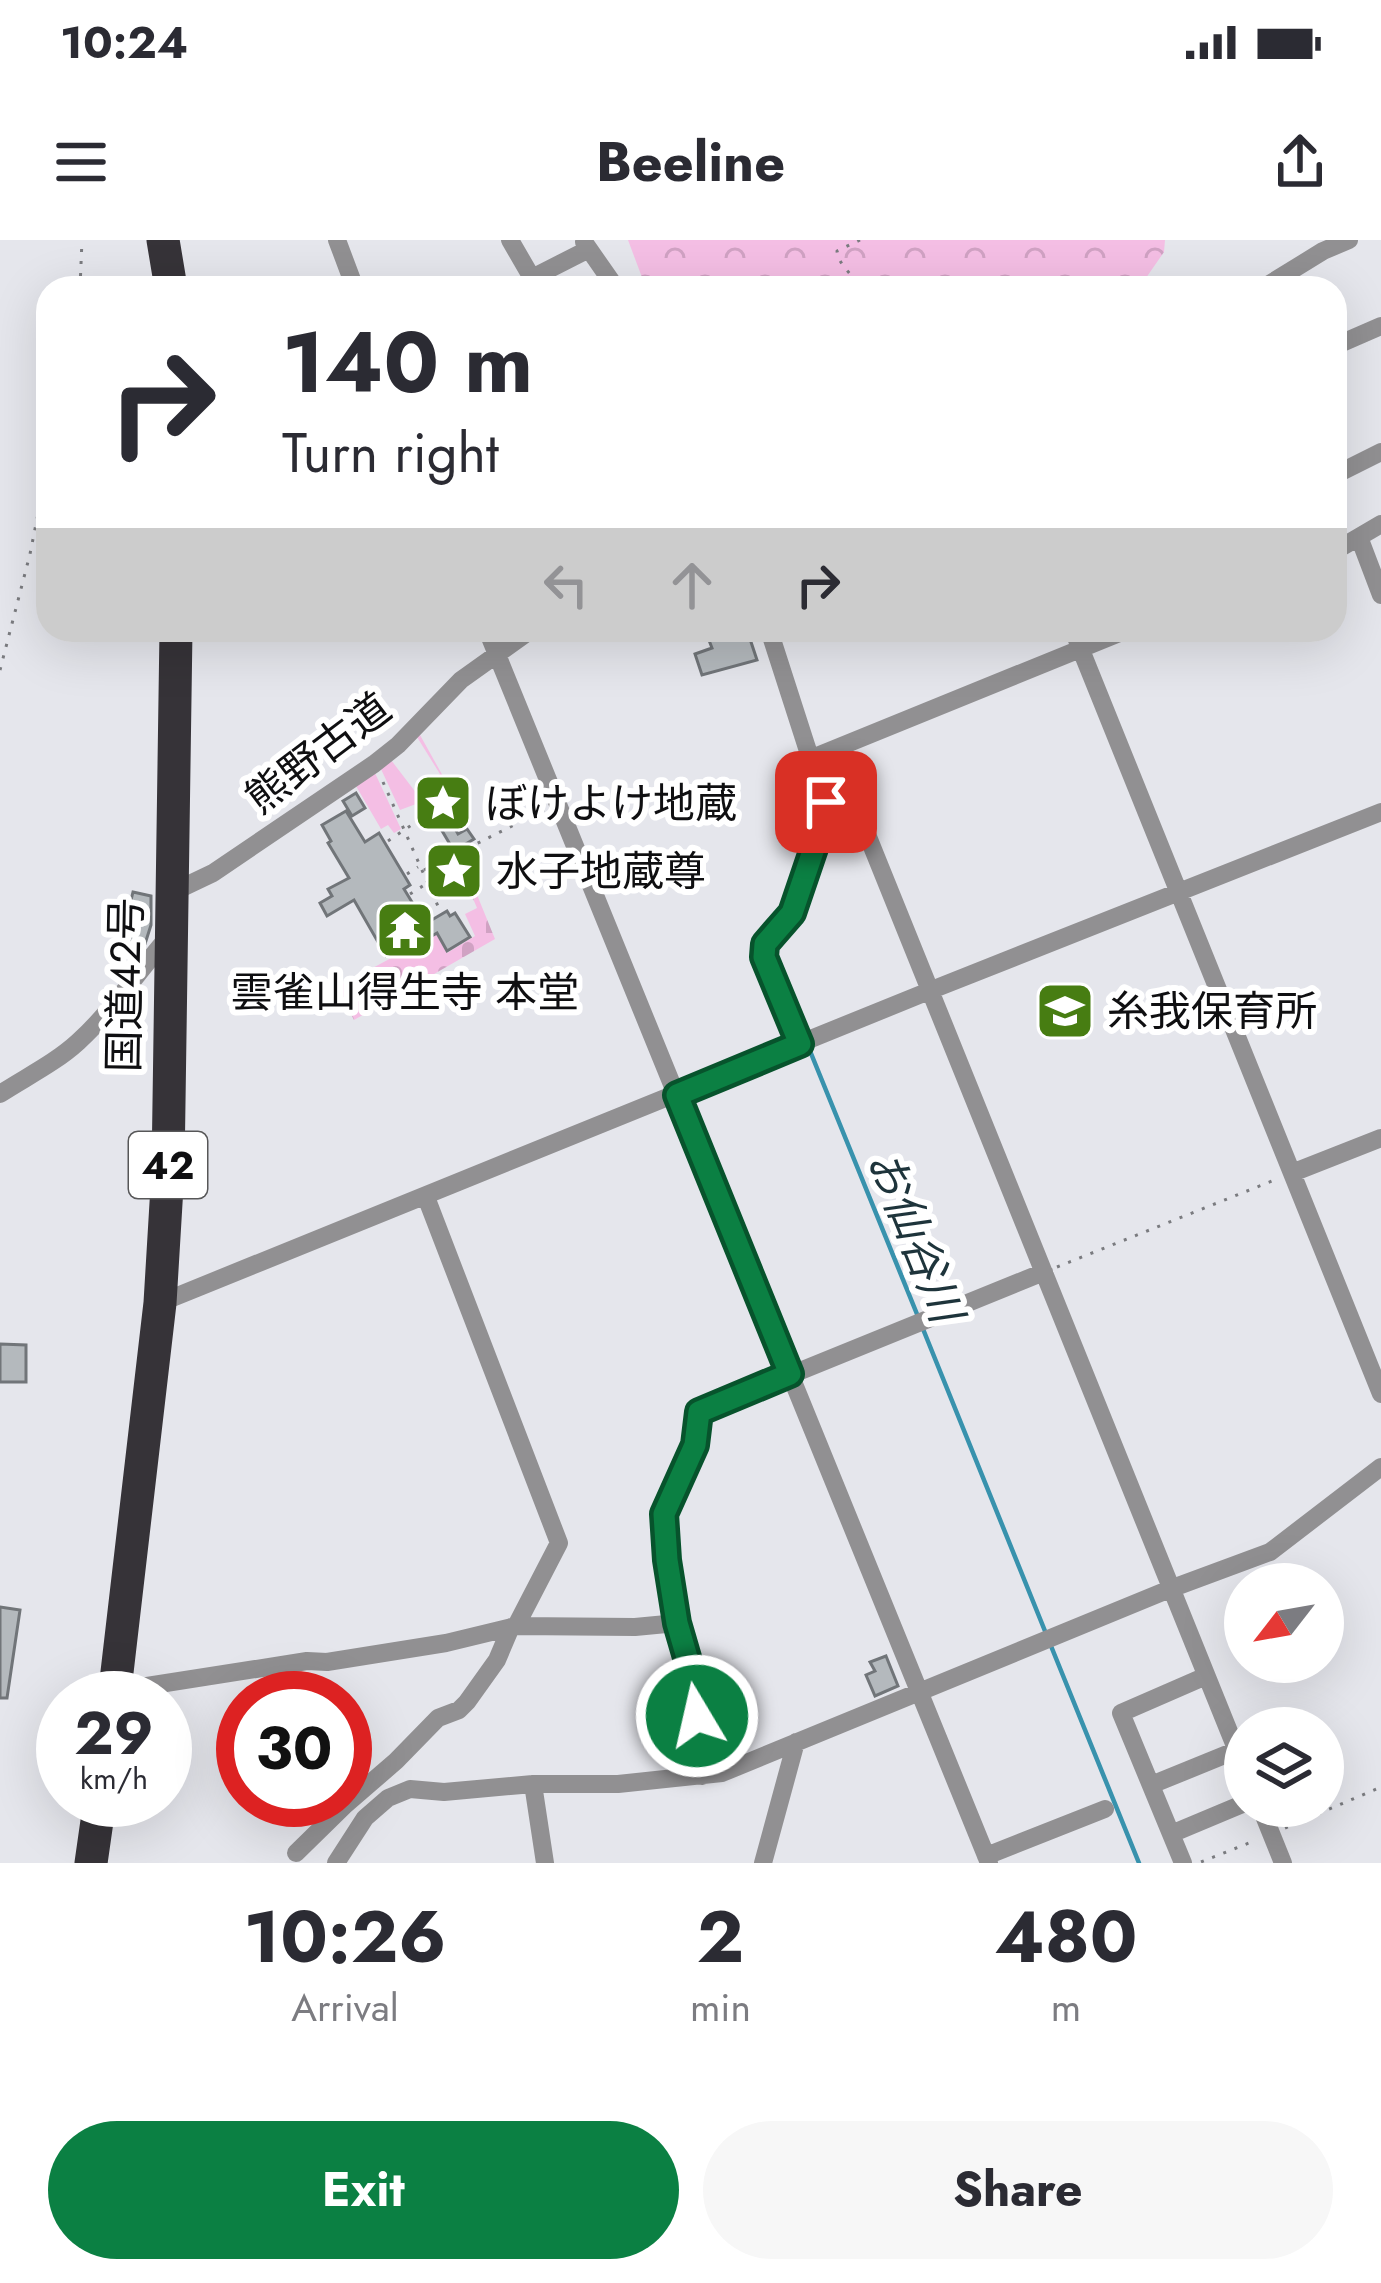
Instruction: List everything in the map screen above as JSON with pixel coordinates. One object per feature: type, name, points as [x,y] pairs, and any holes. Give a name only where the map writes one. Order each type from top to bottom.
[{"type":"highway","points":[[163,240],[169,276]]},
{"type":"highway","name":"国道42号","points":[[118,1671],[160,1304],[168,1170],[176,642]]},
{"type":"highway","points":[[91,1863],[96,1827]]},
{"type":"street","points":[[337,240],[350,276]]},
{"type":"street","points":[[510,240],[531,276]]},
{"type":"street","points":[[1287,276],[1349,240]]},
{"type":"street","points":[[535,276],[586,245],[608,276]]},
{"type":"street","points":[[1347,341],[1381,326]]},
{"type":"street","points":[[1347,469],[1381,452]]},
{"type":"street","points":[[1347,544],[1381,524]]},
{"type":"street","points":[[1359,537],[1381,595]]},
{"type":"street","points":[[492,642],[988,1860],[1105,1809]]},
{"type":"street","name":"熊野古道","points":[[171,893],[213,873],[374,764],[461,680],[514,642]]},
{"type":"street","points":[[773,642],[827,810],[792,913],[765,944],[764,957],[800,1044]]},
{"type":"street","points":[[812,758],[1071,642]]},
{"type":"street","points":[[1079,642],[1381,1394]]},
{"type":"street","points":[[827,810],[858,812],[1224,1719]]},
{"type":"street","points":[[160,1304],[1381,812]]},
{"type":"street","points":[[0,1094],[78,1042],[170,934]]},
{"type":"street","points":[[1292,1173],[1381,1138]]},
{"type":"street","points":[[372,1779],[438,1718],[467,1702],[497,1660],[559,1543],[425,1197]]},
{"type":"street","points":[[702,1776],[695,1685],[677,1623],[664,1514],[695,1445],[699,1412],[1044,1272]]},
{"type":"street","points":[[336,1863],[365,1818],[388,1798],[410,1789],[444,1792],[533,1784],[618,1784],[722,1774],[1270,1552],[1381,1467]]},
{"type":"street","points":[[192,1681],[446,1643],[513,1627],[677,1623]]},
{"type":"street","points":[[1183,1863],[1121,1712],[1206,1676]]},
{"type":"street","points":[[763,1863],[796,1742]]},
{"type":"street","points":[[1150,1785],[1224,1755]]},
{"type":"street","points":[[533,1784],[545,1863]]},
{"type":"street","points":[[1171,1834],[1224,1812]]},
{"type":"street","points":[[296,1853],[319,1827]]},
{"type":"street","points":[[1268,1827],[1283,1863]]},
{"type":"path","points":[[80,276],[82,240]]},
{"type":"path","points":[[854,276],[837,251],[860,240]]},
{"type":"path","points":[[0,670],[36,524]]},
{"type":"path","points":[[377,770],[440,910],[429,914]]},
{"type":"path","points":[[388,841],[422,818],[422,788]]},
{"type":"path","points":[[406,874],[558,803]]},
{"type":"path","points":[[422,815],[439,806]]},
{"type":"path","points":[[410,894],[428,883]]},
{"type":"path","points":[[1044,1272],[1292,1173]]},
{"type":"path","points":[[1200,1863],[1381,1787]]},
{"type":"green space","points":[[628,240],[1165,240],[1164,252],[1147,276],[642,276]]},
{"type":"green space","points":[[420,735],[468,821],[458,827],[452,820],[439,828],[432,816],[425,787],[440,774]]},
{"type":"green space","points":[[391,760],[417,794],[416,804],[400,810],[381,769]]},
{"type":"green space","points":[[375,773],[401,829],[394,833],[388,825],[381,829],[356,786]]},
{"type":"green space","points":[[471,880],[495,939],[354,1020],[337,987],[436,934],[447,953],[475,936],[465,914],[477,908],[466,882]]},
{"type":"building","points":[[710,642],[751,642],[757,660],[702,675],[695,654],[712,648]]},
{"type":"building","points":[[356,793],[365,808],[352,816],[343,801]]},
{"type":"building","points":[[346,811],[365,842],[379,833],[410,885],[404,889],[418,912],[423,909],[430,921],[447,911],[450,916],[455,913],[470,937],[447,951],[437,933],[397,956],[394,951],[386,956],[354,900],[327,916],[320,903],[332,896],[328,889],[349,878],[322,825]]},
{"type":"building","points":[[452,823],[458,834],[467,829],[474,839],[454,851],[441,829]]},
{"type":"building","points":[[133,892],[151,896],[151,925],[145,944],[134,957],[118,953]]},
{"type":"building","points":[[0,1344],[26,1345],[26,1382],[0,1382]]},
{"type":"building","points":[[0,1607],[20,1610],[7,1698],[0,1698]]},
{"type":"building","points":[[886,1656],[898,1686],[875,1696],[866,1675],[875,1671],[870,1662]]},
{"type":"waterway","name":"お仙谷川","points":[[821,760],[835,806]]},
{"type":"waterway","name":"お仙谷川","points":[[808,1046],[919,1319]]},
{"type":"waterway","name":"お仙谷川","points":[[923,1329],[1047,1636]]},
{"type":"waterway","name":"お仙谷川","points":[[1051,1646],[1139,1863]]},
{"type":"place","name":"ぼけよけ地蔵","points":[[443,803]]},
{"type":"place","name":"水子地蔵尊","points":[[454,871]]},
{"type":"place","name":"雲雀山得生寺 本堂","points":[[405,930]]},
{"type":"place","name":"糸我保育所","points":[[1065,1011]]},
{"type":"route","points":[[697,1716],[695,1685],[677,1623],[664,1514],[695,1445],[699,1412],[790,1374],[677,1095],[800,1044],[764,957],[765,944],[792,913],[826,802]]}]
